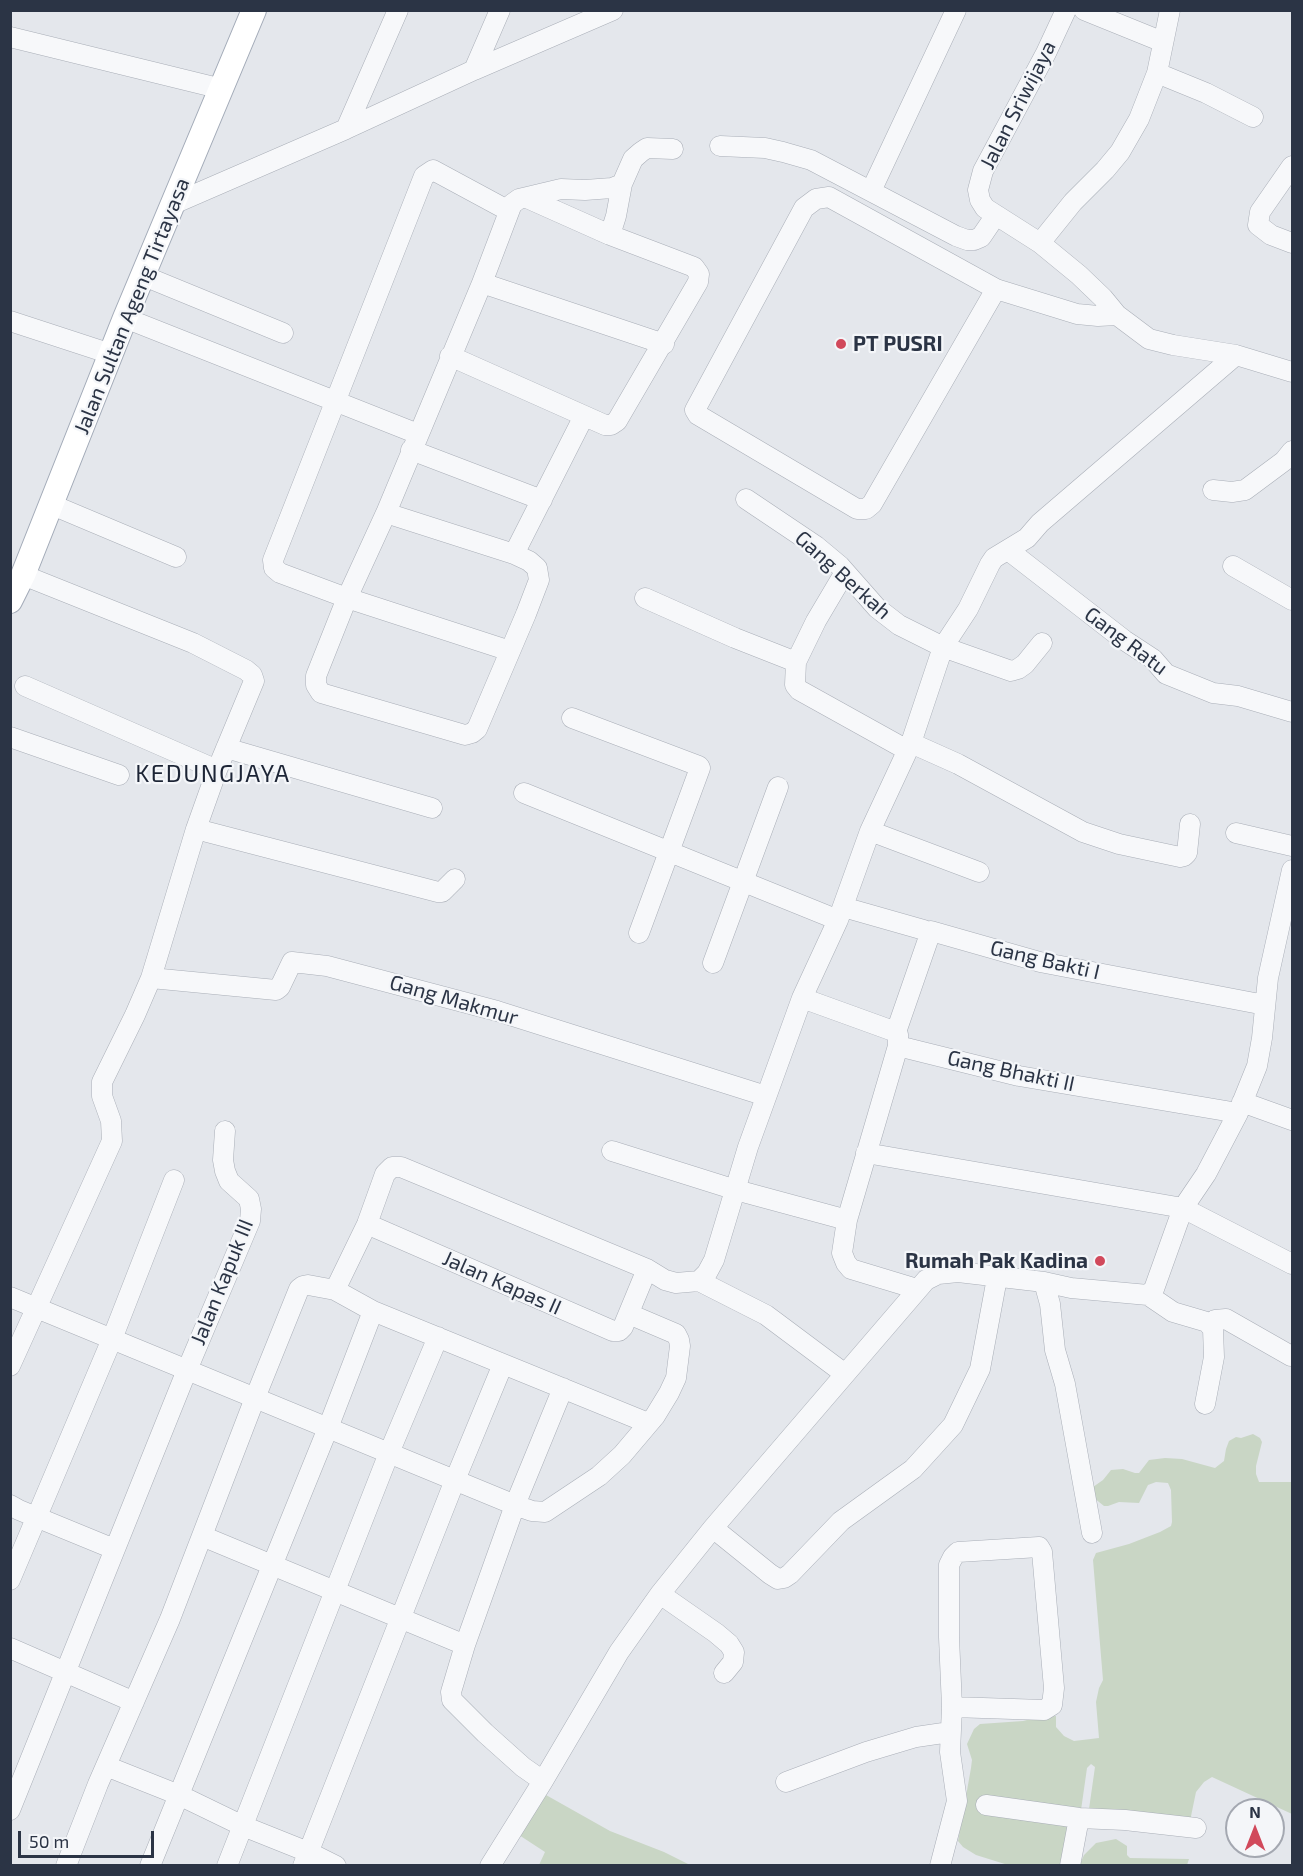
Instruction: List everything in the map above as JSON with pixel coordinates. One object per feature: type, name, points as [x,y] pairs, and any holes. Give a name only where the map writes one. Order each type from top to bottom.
[{"type":"main road","name":"Jalan Sultan Ageng Tirtayasa","points":[[10,601],[24,575],[125,318],[254,10]]},
{"type":"street","points":[[346,129],[398,10]]},
{"type":"street","points":[[474,69],[500,10]]},
{"type":"street","points":[[173,204],[346,129],[474,69],[614,10]]},
{"type":"street","points":[[871,191],[956,10]]},
{"type":"street","name":"Jalan Sriwijaya","points":[[1066,10],[1046,54],[983,171],[978,190],[985,208],[1040,243],[1079,275],[1117,315],[1149,339],[1173,345],[1236,354],[1293,372]]},
{"type":"street","points":[[1084,10],[1163,42]]},
{"type":"street","points":[[1040,243],[1073,202],[1120,152],[1139,119],[1157,73],[1170,10]]},
{"type":"street","points":[[10,37],[222,89]]},
{"type":"street","points":[[1157,73],[1206,93],[1253,117]]},
{"type":"street","points":[[720,146],[765,148],[794,154],[824,166],[967,240],[981,237],[996,215]]},
{"type":"street","points":[[610,235],[622,184],[633,159],[647,148],[673,149]]},
{"type":"street","points":[[1293,166],[1260,212],[1258,225],[1271,235],[1293,243]]},
{"type":"street","points":[[509,211],[433,170],[424,176],[273,560],[274,568],[280,573],[347,598],[510,651]]},
{"type":"street","points":[[386,513],[514,554],[529,561],[537,568],[539,580],[477,729],[472,733],[465,735],[321,693],[316,685],[316,676],[515,201],[561,189],[612,188],[622,184]]},
{"type":"street","points":[[450,356],[605,425],[611,425],[617,421],[664,344],[698,282],[699,274],[694,267],[610,235],[527,198]]},
{"type":"street","points":[[996,289],[872,504],[866,509],[857,509],[698,415],[695,411],[804,208],[816,199],[829,198],[996,289],[1077,314],[1117,315]]},
{"type":"street","points":[[144,276],[283,333]]},
{"type":"street","points":[[482,282],[664,344]]},
{"type":"street","points":[[125,318],[335,400],[414,442],[542,500]]},
{"type":"street","points":[[10,321],[111,354]]},
{"type":"street","points":[[699,1281],[707,1273],[714,1260],[766,1096],[802,998],[840,913],[870,831],[909,747],[943,647],[968,609],[990,564],[994,558],[1026,538],[1040,523],[1236,354]]},
{"type":"street","points":[[514,554],[584,416]]},
{"type":"street","points":[[1213,490],[1232,492],[1245,490],[1284,461],[1293,451]]},
{"type":"street","name":"Gang Berkah","points":[[746,499],[816,546],[845,572],[877,608],[899,625],[943,647],[1011,671],[1025,664],[1042,644]]},
{"type":"street","points":[[50,504],[176,557]]},
{"type":"street","name":"Gang Ratu","points":[[1008,550],[1124,640],[1145,653],[1166,674],[1213,693],[1238,696],[1293,712]]},
{"type":"street","points":[[1233,566],[1293,600]]},
{"type":"street","points":[[845,572],[816,621],[796,662],[795,685],[799,690],[909,747],[986,779],[1083,832],[1119,844],[1180,857],[1186,853],[1190,824]]},
{"type":"street","points":[[10,1366],[111,1141],[111,1121],[102,1096],[102,1082],[151,978],[196,829],[217,770],[254,681],[250,673],[193,643],[24,575]]},
{"type":"street","points":[[645,598],[796,662]]},
{"type":"street","points":[[25,686],[217,770]]},
{"type":"street","points":[[573,718],[699,766],[700,771],[639,933]]},
{"type":"street","points":[[10,737],[119,775]]},
{"type":"street","points":[[226,748],[432,808]]},
{"type":"street","points":[[713,963],[778,788]]},
{"type":"street","points":[[524,793],[744,882],[840,913],[924,930]]},
{"type":"street","points":[[196,829],[438,892],[442,892],[455,879]]},
{"type":"street","points":[[870,831],[979,872]]},
{"type":"street","points":[[1236,832],[1293,846]]},
{"type":"street","points":[[1148,1295],[1154,1288],[1183,1208],[1206,1174],[1240,1107],[1257,1066],[1268,978],[1293,870]]},
{"type":"street","name":"Gang Bakti I","points":[[897,1039],[931,932],[1040,962],[1265,1005]]},
{"type":"street","name":"Gang Makmur","points":[[151,978],[276,990],[280,987],[292,962],[327,966],[497,1011],[766,1096]]},
{"type":"street","name":"Gang Bhakti II","points":[[802,998],[897,1039],[1019,1076],[1240,1107],[1293,1120]]},
{"type":"street","points":[[897,1039],[847,1220],[842,1253],[851,1269],[917,1289]]},
{"type":"street","name":"Jalan Kapuk III","points":[[10,1810],[114,1549],[250,1221],[249,1199],[229,1181],[225,1170],[223,1160],[225,1131]]},
{"type":"street","points":[[612,1151],[736,1190],[847,1220]]},
{"type":"street","points":[[866,1153],[1183,1208],[1293,1264]]},
{"type":"street","points":[[335,1290],[367,1224],[385,1174],[392,1167],[401,1167],[647,1269],[665,1280],[676,1283],[699,1281],[756,1308],[845,1374]]},
{"type":"street","points":[[10,1580],[112,1339],[174,1180]]},
{"type":"street","name":"Jalan Kapas II","points":[[367,1224],[613,1331],[619,1331],[623,1327],[629,1314]]},
{"type":"street","points":[[10,1297],[515,1505],[532,1511],[545,1512],[599,1476],[622,1455],[648,1423],[669,1393],[676,1378],[679,1340],[676,1334],[629,1314],[647,1269]]},
{"type":"street","points":[[490,1866],[619,1653],[660,1594],[713,1528],[926,1280],[938,1274],[958,1272],[1044,1282],[1071,1288],[1148,1295],[1173,1311],[1211,1325],[1214,1358],[1205,1404]]},
{"type":"street","points":[[713,1528],[770,1574],[778,1579],[784,1578],[841,1521],[913,1469],[953,1425],[980,1369],[998,1278]]},
{"type":"street","points":[[1044,1282],[1050,1304],[1055,1350],[1065,1383],[1092,1533]]},
{"type":"street","points":[[66,1866],[106,1766],[170,1619],[299,1289],[308,1285],[335,1290],[373,1311],[648,1423]]},
{"type":"street","points":[[150,1866],[328,1428],[373,1311]]},
{"type":"street","points":[[1211,1325],[1215,1320],[1226,1319],[1291,1356]]},
{"type":"street","points":[[227,1866],[389,1453],[438,1337]]},
{"type":"street","points":[[305,1859],[454,1480],[503,1364]]},
{"type":"street","points":[[543,1781],[485,1733],[452,1700],[451,1692],[465,1645],[515,1505],[562,1388]]},
{"type":"street","points":[[10,1505],[114,1549]]},
{"type":"street","points":[[202,1536],[465,1645]]},
{"type":"street","points":[[940,1866],[957,1801],[950,1752],[952,1707],[949,1565],[958,1552],[1039,1548],[1042,1552],[1054,1688],[1052,1705],[1044,1710],[952,1707]]},
{"type":"street","points":[[660,1594],[723,1637],[729,1644],[734,1652],[733,1662],[724,1673]]},
{"type":"street","points":[[10,1648],[134,1702]]},
{"type":"street","points":[[786,1782],[866,1752],[916,1737],[950,1732]]},
{"type":"street","points":[[106,1766],[179,1795],[305,1859],[336,1866]]},
{"type":"street","points":[[986,1805],[1079,1818],[1125,1820],[1196,1828]]},
{"type":"street","points":[[1070,1866],[1079,1818]]},
{"type":"green space","points":[[1253,1434],[1262,1442],[1256,1466],[1259,1482],[1292,1482],[1292,1814],[1285,1811],[1285,1798],[1257,1798],[1212,1777],[1204,1782],[1196,1792],[1190,1821],[1089,1809],[1095,1767],[1091,1764],[1087,1768],[1081,1810],[1072,1823],[1065,1865],[1008,1865],[976,1855],[963,1847],[958,1841],[972,1760],[967,1744],[974,1729],[980,1724],[1056,1716],[1056,1727],[1064,1736],[1074,1741],[1099,1738],[1096,1702],[1103,1680],[1093,1560],[1096,1553],[1160,1532],[1171,1526],[1172,1522],[1171,1490],[1168,1483],[1156,1482],[1148,1485],[1139,1503],[1119,1502],[1108,1506],[1104,1506],[1094,1498],[1093,1487],[1111,1470],[1123,1469],[1139,1473],[1149,1460],[1182,1459],[1215,1468],[1224,1461],[1229,1441],[1236,1437],[1241,1438]]},
{"type":"green space","points":[[546,1795],[610,1831],[690,1865],[539,1865],[545,1852],[519,1835]]},
{"type":"green space","points":[[1116,1839],[1127,1846],[1127,1855],[1130,1858],[1189,1859],[1187,1865],[1079,1866],[1084,1855],[1096,1843]]},
{"type":"place","name":"PT PUSRI","points":[[841,344]]},
{"type":"place","name":"Rumah Pak Kadina","points":[[1100,1261]]},
{"type":"district","name":"KEDUNGJAYA","points":[[213,774]]}]
